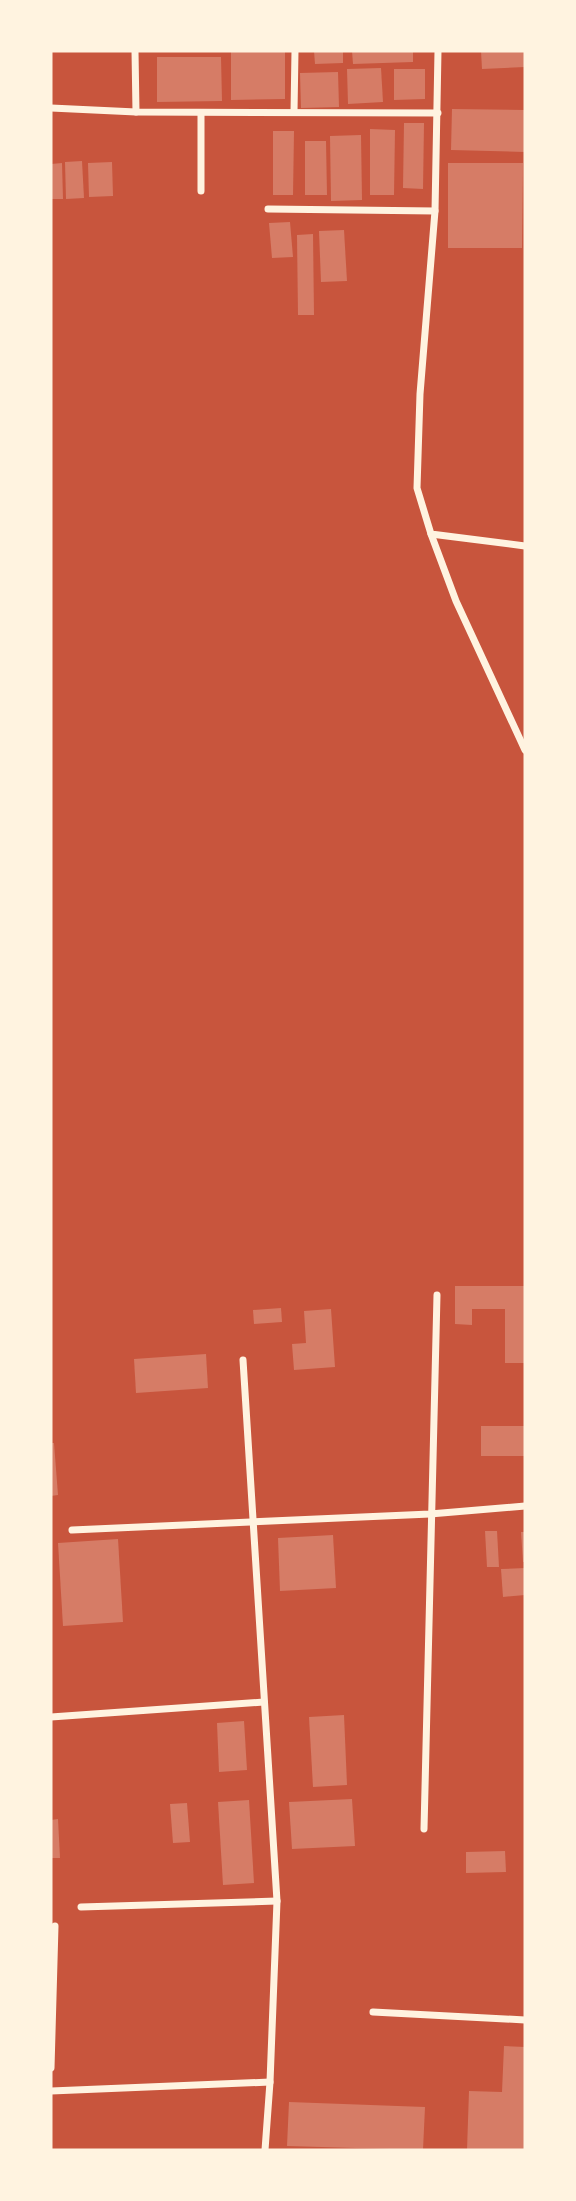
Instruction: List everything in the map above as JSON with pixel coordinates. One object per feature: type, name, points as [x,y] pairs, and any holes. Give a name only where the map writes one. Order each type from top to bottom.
[{"type":"street","points":[[135,51],[136,113]]},
{"type":"street","points":[[295,51],[295,112]]},
{"type":"street","points":[[438,51],[435,211],[420,394],[417,488],[430,534],[461,612],[525,750]]},
{"type":"street","points":[[51,108],[136,113],[438,113]]},
{"type":"street","points":[[201,113],[201,191]]},
{"type":"street","points":[[268,209],[435,211]]},
{"type":"street","points":[[430,534],[525,546]]},
{"type":"street","points":[[424,1829],[430,1514],[438,1295]]},
{"type":"street","points":[[243,1360],[277,1901],[265,2150]]},
{"type":"street","points":[[72,1530],[430,1514],[525,1506]]},
{"type":"street","points":[[51,1717],[264,1702]]},
{"type":"street","points":[[81,1907],[277,1901]]},
{"type":"street","points":[[51,2068],[55,1926]]},
{"type":"street","points":[[373,2012],[525,2020]]},
{"type":"street","points":[[51,2091],[270,2082]]},
{"type":"building","points":[[231,51],[285,51],[285,99],[231,100]]},
{"type":"building","points":[[314,51],[343,51],[343,63],[315,64]]},
{"type":"building","points":[[352,51],[413,51],[413,62],[353,64]]},
{"type":"building","points":[[481,51],[525,51],[525,67],[482,69]]},
{"type":"building","points":[[157,57],[221,57],[222,101],[157,102]]},
{"type":"building","points":[[381,68],[383,102],[348,104],[347,69]]},
{"type":"building","points":[[394,69],[425,69],[425,99],[394,100]]},
{"type":"building","points":[[338,72],[339,107],[301,108],[300,73]]},
{"type":"building","points":[[452,109],[525,110],[525,152],[451,150]]},
{"type":"building","points":[[404,123],[424,123],[423,189],[403,188]]},
{"type":"building","points":[[370,129],[395,130],[394,195],[370,195]]},
{"type":"building","points":[[273,131],[294,131],[293,195],[273,195]]},
{"type":"building","points":[[361,135],[362,200],[331,201],[330,136]]},
{"type":"building","points":[[305,141],[326,141],[327,195],[305,195]]},
{"type":"building","points":[[82,161],[84,198],[66,199],[65,162]]},
{"type":"building","points":[[112,162],[113,196],[89,197],[88,163]]},
{"type":"building","points":[[62,163],[63,199],[51,199],[51,164]]},
{"type":"building","points":[[448,163],[523,163],[522,248],[448,248]]},
{"type":"building","points":[[290,222],[293,257],[272,258],[269,223]]},
{"type":"building","points":[[344,230],[347,281],[321,282],[319,231]]},
{"type":"building","points":[[313,234],[314,315],[298,315],[297,235]]},
{"type":"building","points":[[455,1286],[525,1286],[525,1363],[505,1363],[505,1309],[472,1309],[472,1325],[455,1324]]},
{"type":"building","points":[[281,1308],[282,1322],[254,1324],[253,1310]]},
{"type":"building","points":[[331,1309],[335,1367],[294,1370],[292,1344],[306,1343],[304,1311]]},
{"type":"building","points":[[206,1354],[208,1388],[136,1393],[134,1359]]},
{"type":"building","points":[[481,1426],[525,1426],[525,1456],[481,1456]]},
{"type":"building","points":[[51,1443],[54,1443],[58,1495],[51,1496]]},
{"type":"building","points":[[485,1531],[497,1531],[499,1567],[487,1567]]},
{"type":"building","points":[[521,1532],[525,1532],[525,1562],[523,1562]]},
{"type":"building","points":[[333,1535],[336,1588],[280,1591],[278,1538]]},
{"type":"building","points":[[118,1539],[123,1622],[63,1626],[58,1543]]},
{"type":"building","points":[[525,1568],[525,1595],[503,1597],[501,1569]]},
{"type":"building","points":[[344,1715],[347,1785],[313,1787],[309,1717]]},
{"type":"building","points":[[244,1721],[247,1770],[219,1772],[217,1723]]},
{"type":"building","points":[[352,1799],[355,1846],[292,1849],[289,1802]]},
{"type":"building","points":[[249,1800],[254,1883],[223,1885],[218,1802]]},
{"type":"building","points":[[187,1803],[190,1842],[173,1843],[170,1804]]},
{"type":"building","points":[[58,1819],[60,1858],[51,1858],[51,1820]]},
{"type":"building","points":[[505,1851],[506,1872],[466,1873],[466,1852]]},
{"type":"building","points":[[504,2046],[525,2047],[525,2150],[467,2150],[469,2091],[502,2092]]},
{"type":"building","points":[[289,2102],[425,2107],[423,2150],[287,2146]]}]
